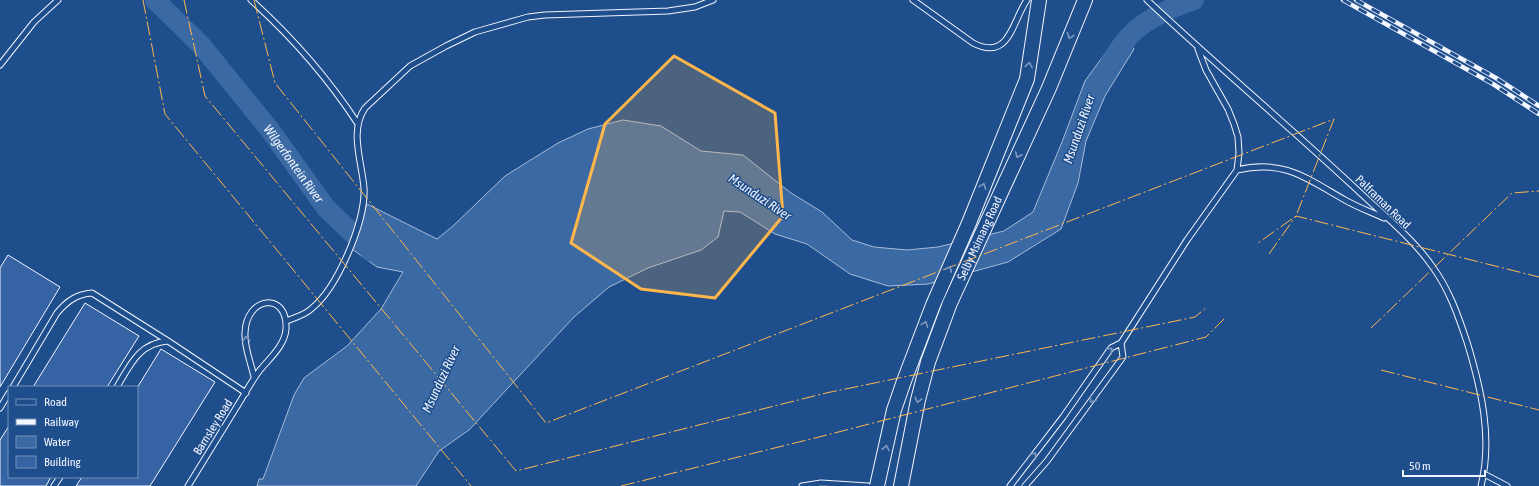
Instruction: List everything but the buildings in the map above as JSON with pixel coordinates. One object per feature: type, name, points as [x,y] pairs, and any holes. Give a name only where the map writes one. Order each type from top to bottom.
[{"type":"main road","name":"Selby Msimang Road","points":[[877,486],[894,410],[904,381],[933,305],[969,223],[1027,79],[1039,0]]},
{"type":"main road","name":"Selby Msimang Road","points":[[901,486],[918,400],[928,362],[950,303],[1049,88],[1085,0]]},
{"type":"main road","points":[[892,486],[900,456],[910,440]]},
{"type":"lane","points":[[0,65],[29,28],[58,0]]},
{"type":"lane","points":[[251,0],[287,33],[308,57],[358,124]]},
{"type":"lane","points":[[254,377],[245,333],[250,312],[256,306],[263,303],[270,303],[277,305],[282,310],[286,321],[310,310],[323,298],[338,277],[349,250],[363,206],[364,190],[358,136],[360,115],[365,108],[410,66],[475,32],[528,17],[680,10],[695,7],[713,0]]},
{"type":"lane","points":[[913,0],[973,43],[982,47],[990,48],[999,45],[1007,38],[1014,28],[1023,5],[1027,0]]},
{"type":"lane","name":"Palframan Road","points":[[1147,0],[1197,47],[1308,145],[1388,220],[1415,246],[1445,285],[1456,309],[1479,382],[1484,414],[1486,448],[1484,474],[1481,486]]},
{"type":"lane","points":[[1010,486],[1063,417],[1111,348],[1121,343],[1187,240],[1237,170],[1239,153],[1238,137],[1234,124],[1228,109],[1206,70],[1197,47]]},
{"type":"lane","points":[[1237,170],[1266,166],[1293,172],[1308,178],[1347,201],[1388,220]]},
{"type":"lane","points":[[14,386],[57,313],[74,297],[92,293],[246,393]]},
{"type":"lane","name":"Barnsley Road","points":[[188,486],[246,393],[254,377],[281,344],[286,333],[286,321]]},
{"type":"lane","points":[[118,386],[140,351],[159,341],[168,341]]},
{"type":"lane","points":[[1025,486],[1047,461],[1122,357],[1121,343]]},
{"type":"lane","points":[[0,408],[8,395]]},
{"type":"lane","points":[[1484,474],[1507,486]]},
{"type":"lane","points":[[802,486],[821,483],[843,486],[868,486]]},
{"type":"highlighted area","points":[[674,56],[775,113],[783,216],[715,298],[641,289],[571,243],[605,124]]},
{"type":"water","points":[[1120,33],[1134,49],[1105,96],[1086,141],[1078,183],[1061,229],[1008,262],[928,284],[888,286],[850,274],[807,244],[775,234],[740,212],[724,211],[718,237],[701,250],[648,268],[609,287],[574,317],[469,430],[439,451],[416,486],[257,486],[259,479],[263,479],[294,395],[304,378],[347,346],[381,309],[403,272],[377,267],[352,249],[367,204],[437,239],[453,226],[505,176],[558,143],[588,129],[623,120],[661,126],[701,151],[743,155],[791,193],[822,212],[852,240],[874,247],[907,250],[938,247],[1004,231],[1033,212],[1085,81]]},
{"type":"waterway","name":"Wilgerfontein River","points":[[155,0],[201,45],[270,130],[326,208],[372,252]]},
{"type":"waterway","name":"Msunduzi River","points":[[1110,63],[1124,43],[1140,26],[1166,11],[1194,0]]},
{"type":"railway","points":[[1343,0],[1493,84],[1539,114]]},
{"type":"railway","points":[[1356,0],[1496,78],[1539,106]]},
{"type":"power","points":[[143,0],[165,114],[471,486]]},
{"type":"power","points":[[184,0],[205,96],[516,471],[826,393],[1195,317],[1207,307]]},
{"type":"power","points":[[254,0],[275,83],[546,423],[1334,119],[1296,216],[1258,243]]},
{"type":"power","points":[[1371,328],[1512,193],[1539,191]]},
{"type":"power","points":[[1269,254],[1296,216],[1539,277]]},
{"type":"power","points":[[621,486],[819,437],[1206,337],[1224,319]]},
{"type":"power","points":[[1381,370],[1539,410]]}]
